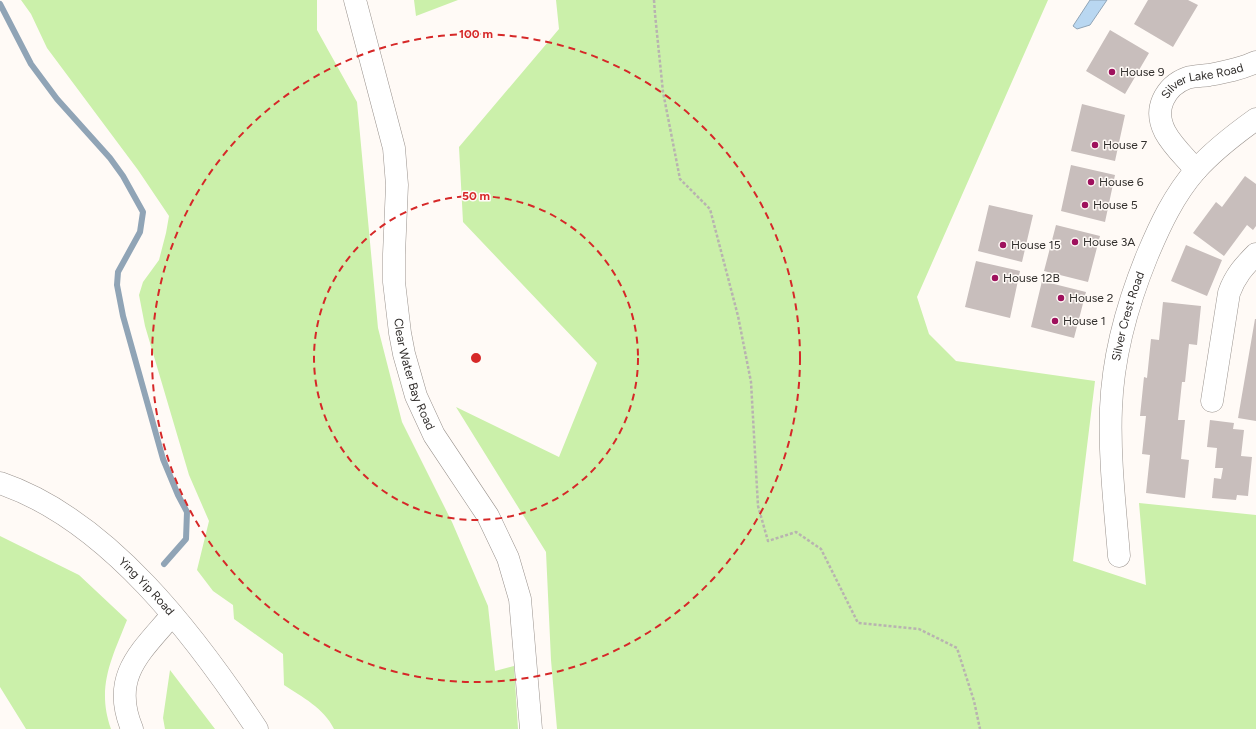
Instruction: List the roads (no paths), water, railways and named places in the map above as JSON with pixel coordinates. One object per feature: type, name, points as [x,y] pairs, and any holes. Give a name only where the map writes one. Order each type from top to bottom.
[{"type":"main road","name":"Clear Water Bay Road","points":[[356,0],[394,148],[398,184],[394,282],[400,334],[404,354],[416,396],[434,435],[488,516],[508,558],[520,600],[530,729]]},
{"type":"main road","name":"Silver Lake Road","points":[[1196,170],[1165,134],[1160,120],[1160,106],[1166,94],[1175,84],[1188,78],[1231,71],[1246,67],[1256,62]]},
{"type":"main road","name":"Silver Crest Road","points":[[1119,556],[1111,442],[1111,409],[1113,376],[1127,311],[1137,280],[1158,231],[1168,209],[1181,189],[1196,170],[1213,153],[1256,118]]},
{"type":"main road","points":[[1212,401],[1229,292],[1234,280],[1241,270],[1256,254]]},
{"type":"main road","name":"Ying Yip Road","points":[[0,483],[44,502],[76,523],[107,547],[172,615],[217,670],[257,729]]},
{"type":"main road","points":[[132,729],[124,705],[124,688],[128,671],[137,657],[172,615]]},
{"type":"water","points":[[1090,0],[1107,0],[1090,25],[1077,29],[1073,26]]},
{"type":"waterway","points":[[0,4],[31,64],[57,99],[110,158],[123,176],[143,212],[140,232],[118,272],[117,285],[123,316],[163,459],[187,512],[186,539],[164,564]]},
{"type":"place","name":"House 9","points":[[1112,72]]},
{"type":"place","name":"House 7","points":[[1095,145]]},
{"type":"place","name":"House 6","points":[[1091,182]]},
{"type":"place","name":"House 5","points":[[1085,205]]},
{"type":"place","name":"House 3A","points":[[1075,242]]},
{"type":"place","name":"House 15","points":[[1003,245]]},
{"type":"place","name":"House 12B","points":[[995,278]]},
{"type":"place","name":"House 2","points":[[1061,298]]},
{"type":"place","name":"House 1","points":[[1055,321]]}]
